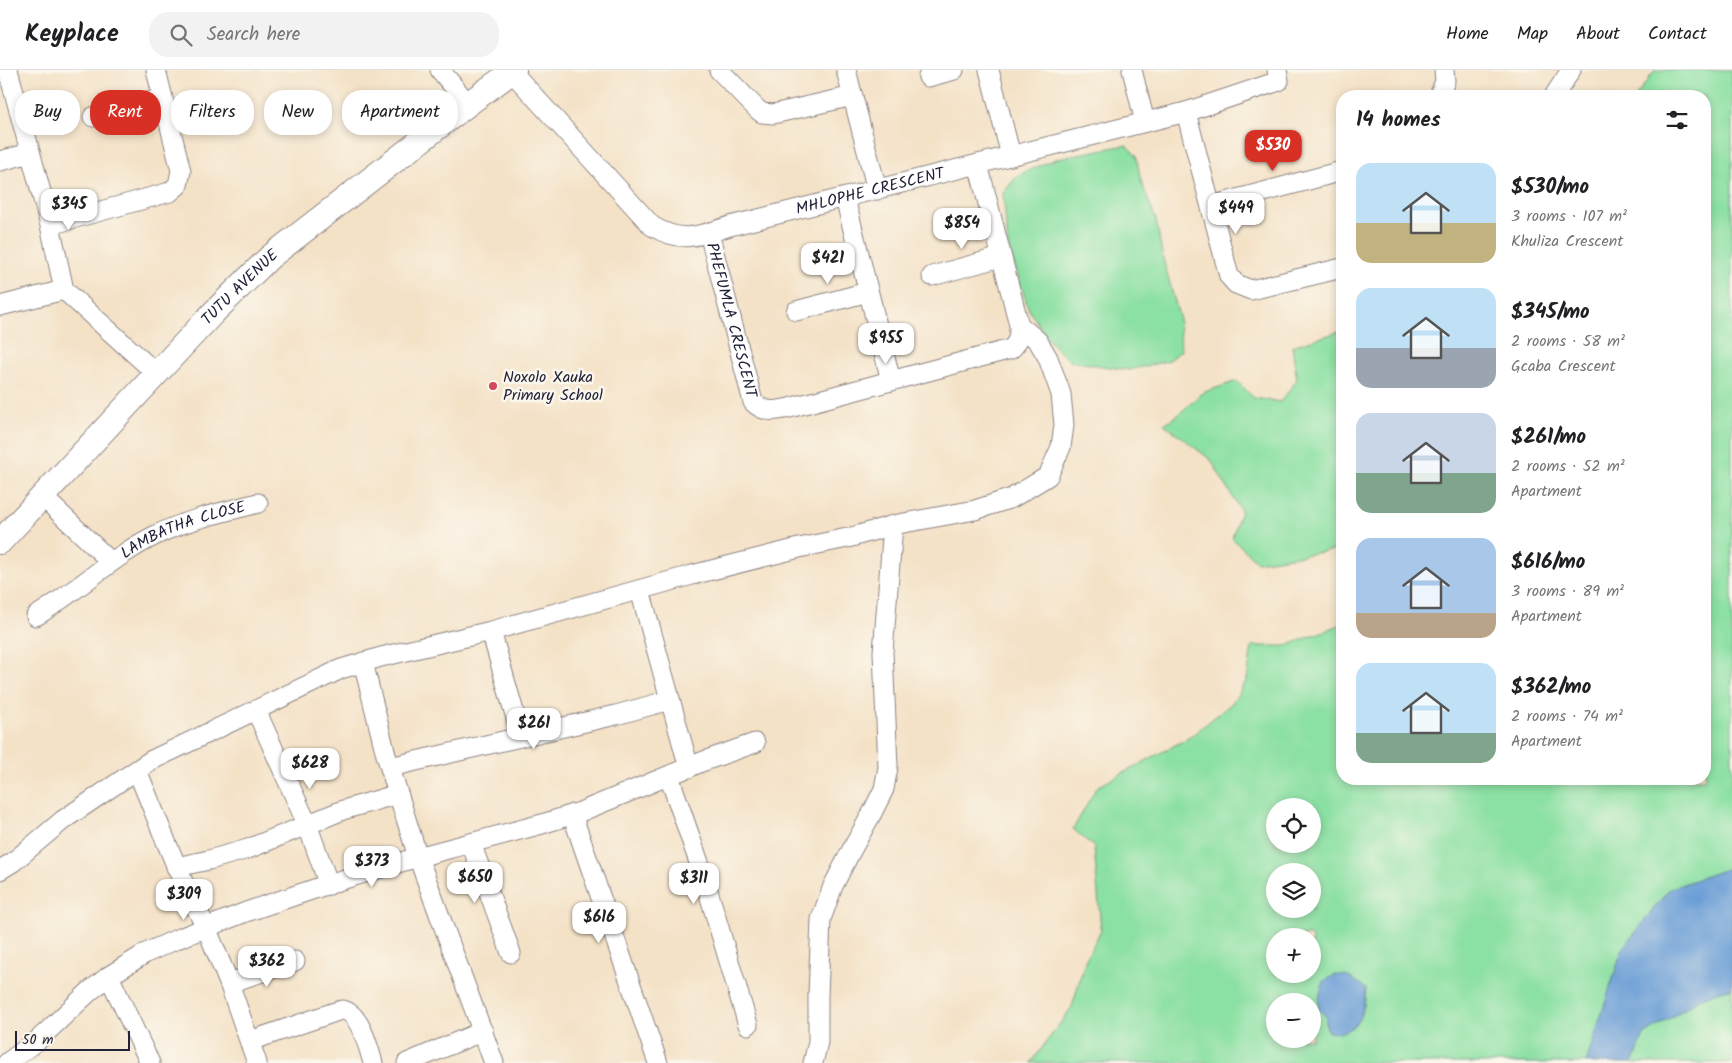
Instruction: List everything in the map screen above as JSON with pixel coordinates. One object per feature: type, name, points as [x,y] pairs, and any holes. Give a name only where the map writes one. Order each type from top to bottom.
[{"type":"street","points":[[8,70],[50,225],[64,290],[157,374]]},
{"type":"street","points":[[50,225],[170,192],[176,187],[180,180],[181,171],[156,70]]},
{"type":"street","points":[[440,70],[468,104]]},
{"type":"street","points":[[719,70],[757,109],[768,114],[853,96]]},
{"type":"street","points":[[846,70],[877,190]]},
{"type":"street","points":[[928,77],[954,70]]},
{"type":"street","points":[[989,70],[1011,156]]},
{"type":"street","points":[[1132,70],[1145,122]]},
{"type":"street","name":"MHLOPHE CRESCENT","points":[[513,71],[652,226],[663,233],[691,238],[1186,112],[1279,82],[1277,70]]},
{"type":"street","points":[[1441,90],[1445,81],[1444,70]]},
{"type":"street","points":[[1558,90],[1571,70]]},
{"type":"street","name":"TUTU AVENUE","points":[[0,542],[212,314],[270,256],[513,71]]},
{"type":"street","points":[[1186,112],[1229,276],[1236,284],[1251,290],[1336,269]]},
{"type":"street","points":[[0,161],[30,153]]},
{"type":"street","points":[[0,870],[13,862],[63,820],[167,752],[342,669],[363,662],[492,631],[789,550],[893,525],[974,510],[1012,498],[1048,476],[1062,447],[1064,425],[1061,394],[1048,358],[1038,341],[1019,325],[978,164]]},
{"type":"street","points":[[1211,206],[1336,173]]},
{"type":"street","points":[[845,198],[891,381]]},
{"type":"street","name":"PHEFUMLA CRESCENT","points":[[709,233],[751,397],[757,406],[764,410],[772,412],[1010,349],[1017,344],[1019,325]]},
{"type":"street","points":[[932,276],[1001,257]]},
{"type":"street","points":[[0,306],[64,290]]},
{"type":"street","points":[[796,311],[868,292]]},
{"type":"street","name":"LAMBATHA CLOSE","points":[[42,496],[111,562]]},
{"type":"street","name":"LAMBATHA CLOSE","points":[[36,616],[62,600],[111,562],[155,535],[180,524],[258,503]]},
{"type":"street","points":[[813,1063],[818,1042],[822,919],[833,886],[884,789],[888,767],[883,652],[893,525]]},
{"type":"street","points":[[640,590],[689,768]]},
{"type":"street","points":[[492,631],[521,736]]},
{"type":"street","points":[[363,662],[390,768],[418,857],[494,1063]]},
{"type":"street","points":[[390,768],[616,715],[670,700]]},
{"type":"street","points":[[256,710],[307,824],[329,885]]},
{"type":"street","points":[[7,1063],[38,1040],[90,991],[109,976],[146,953],[206,927],[418,857],[572,814],[755,743]]},
{"type":"street","points":[[137,770],[176,866],[206,927],[229,983],[257,1063]]},
{"type":"street","points":[[669,776],[703,874],[748,1025]]},
{"type":"street","points":[[176,866],[209,860],[241,851],[343,810],[398,794]]},
{"type":"street","points":[[572,814],[610,922],[631,990],[658,1063]]},
{"type":"street","points":[[471,843],[510,953]]},
{"type":"street","points":[[229,983],[295,961]]},
{"type":"street","points":[[109,976],[150,1063]]},
{"type":"street","points":[[250,1040],[344,1010],[357,1022],[373,1063]]},
{"type":"street","points":[[407,1063],[483,1031]]},
{"type":"green space","points":[[1655,70],[1732,70],[1732,867],[1669,889],[1622,950],[1586,1063],[1031,1063],[1072,1007],[1085,961],[1101,930],[1094,847],[1073,829],[1097,787],[1190,737],[1232,703],[1247,680],[1252,646],[1286,646],[1336,626],[1336,785],[1711,785],[1711,90],[1640,90]],"holes":[[[1366,989],[1364,1007],[1358,1021],[1326,1026],[1327,1016]]]},
{"type":"green space","points":[[1126,145],[1136,155],[1141,181],[1156,220],[1163,259],[1179,316],[1181,351],[1167,361],[1129,370],[1069,361],[1049,341],[1029,310],[1008,246],[1003,193],[1018,175],[1058,158]]},
{"type":"green space","points":[[1336,333],[1336,550],[1257,562],[1232,538],[1241,511],[1211,460],[1164,424],[1178,415],[1202,393],[1237,381],[1254,398],[1280,402],[1297,380],[1292,346]]},
{"type":"green space","points":[[1732,988],[1732,1063],[1633,1063],[1644,1035],[1704,996]]},
{"type":"water","points":[[1732,867],[1732,988],[1704,996],[1644,1035],[1633,1063],[1586,1063],[1622,950],[1669,889]]},
{"type":"water","points":[[1335,975],[1344,976],[1359,983],[1366,989],[1361,1014],[1352,1027],[1346,1031],[1338,1033],[1328,1032],[1326,1016],[1321,1012],[1320,993],[1324,981]]},
{"type":"place","name":"Noxolo Xauka Primary School","points":[[493,386]]}]
